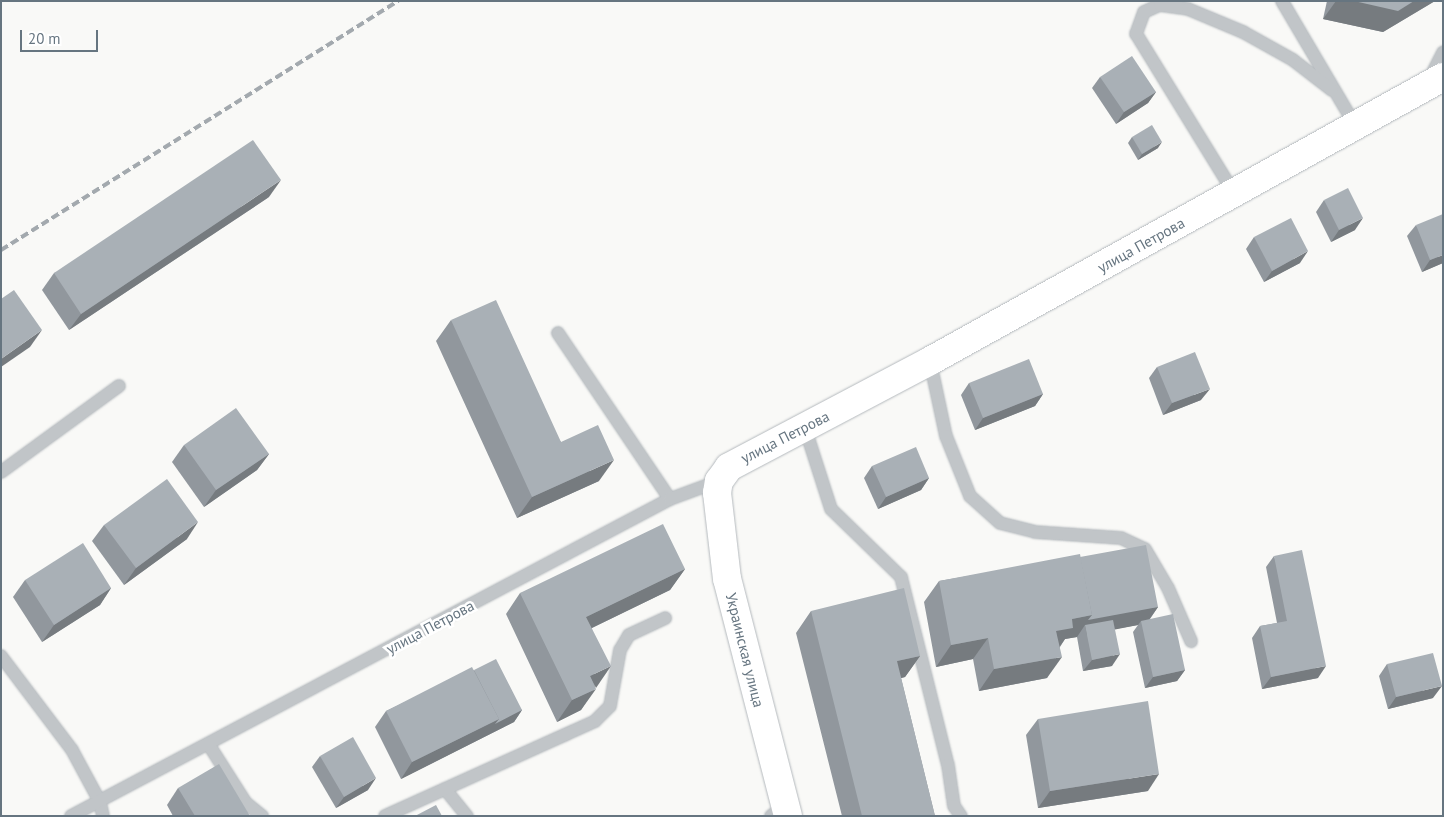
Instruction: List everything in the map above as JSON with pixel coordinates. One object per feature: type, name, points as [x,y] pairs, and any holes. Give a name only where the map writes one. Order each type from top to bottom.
[{"type":"main road","name":"улица Петрова","points":[[719,481],[729,467],[742,458],[804,428],[930,361],[1434,82]]},
{"type":"main road","name":"Украинская улица","points":[[719,481],[717,493],[727,579],[781,812]]},
{"type":"lane","points":[[1282,1],[1332,90],[1356,125]]},
{"type":"lane","points":[[1234,193],[1136,34],[1144,12],[1160,5],[1198,13],[1242,32],[1293,60],[1332,90]]},
{"type":"lane","points":[[1434,82],[1443,52]]},
{"type":"lane","points":[[558,333],[670,499]]},
{"type":"lane","points":[[930,361],[946,436],[970,496],[1000,523],[1035,532],[1121,538],[1145,549],[1168,588],[1191,641]]},
{"type":"lane","points":[[1,472],[119,386]]},
{"type":"lane","points":[[804,428],[832,509],[901,577],[948,765],[954,806],[961,816]]},
{"type":"lane","name":"улица Петрова","points":[[71,816],[209,745],[670,499],[719,481]]},
{"type":"lane","points":[[385,816],[595,721],[610,706],[620,650],[628,635],[665,618]]},
{"type":"lane","points":[[1,656],[72,750],[100,802],[103,816]]},
{"type":"lane","points":[[209,745],[246,803],[262,816]]},
{"type":"lane","points":[[445,789],[467,816]]},
{"type":"building","points":[[1354,1],[1414,1],[1398,11]]},
{"type":"building","points":[[1132,56],[1156,92],[1124,112],[1100,77]]},
{"type":"building","points":[[1152,125],[1162,142],[1142,154],[1132,137]]},
{"type":"building","points":[[253,140],[281,180],[81,314],[54,273]]},
{"type":"building","points":[[1348,188],[1363,218],[1339,230],[1324,200]]},
{"type":"building","points":[[1443,214],[1443,255],[1430,260],[1416,225]]},
{"type":"building","points":[[1291,218],[1308,251],[1272,271],[1254,237]]},
{"type":"building","points":[[14,290],[42,330],[1,359],[1,299]]},
{"type":"building","points":[[496,300],[561,442],[598,425],[614,460],[532,497],[451,320]]},
{"type":"building","points":[[1195,352],[1210,389],[1172,403],[1157,367]]},
{"type":"building","points":[[1029,359],[1043,394],[983,418],[969,383]]},
{"type":"building","points":[[236,408],[269,454],[216,490],[184,445]]},
{"type":"building","points":[[916,447],[929,478],[886,497],[872,466]]},
{"type":"building","points":[[167,479],[198,522],[136,568],[104,525]]},
{"type":"building","points":[[663,524],[685,569],[586,617],[611,666],[590,676],[596,689],[572,700],[520,593]]},
{"type":"building","points":[[83,543],[111,588],[54,625],[25,580]]},
{"type":"building","points":[[1146,545],[1158,607],[1088,620],[1092,615],[1080,557]]},
{"type":"building","points":[[1302,550],[1326,666],[1271,677],[1260,626],[1287,621],[1274,556]]},
{"type":"building","points":[[1080,554],[1092,615],[1072,619],[1073,628],[1056,631],[1062,657],[994,669],[988,638],[951,645],[939,581]]},
{"type":"building","points":[[904,588],[920,656],[897,661],[935,816],[862,816],[811,611]]},
{"type":"building","points":[[1173,614],[1185,670],[1153,677],[1141,621]]},
{"type":"building","points":[[1113,620],[1120,654],[1092,660],[1085,625]]},
{"type":"building","points":[[1433,653],[1442,686],[1396,697],[1387,664]]},
{"type":"building","points":[[496,659],[522,710],[495,724],[499,719],[474,670]]},
{"type":"building","points":[[472,667],[499,719],[412,762],[386,711]]},
{"type":"building","points":[[1148,701],[1159,774],[1050,791],[1038,719]]},
{"type":"building","points":[[353,737],[376,778],[344,797],[320,756]]},
{"type":"building","points":[[219,764],[250,816],[195,816],[178,788]]},
{"type":"building","points":[[436,805],[442,816],[415,816]]},
{"type":"railway","points":[[1,250],[398,1]]}]
